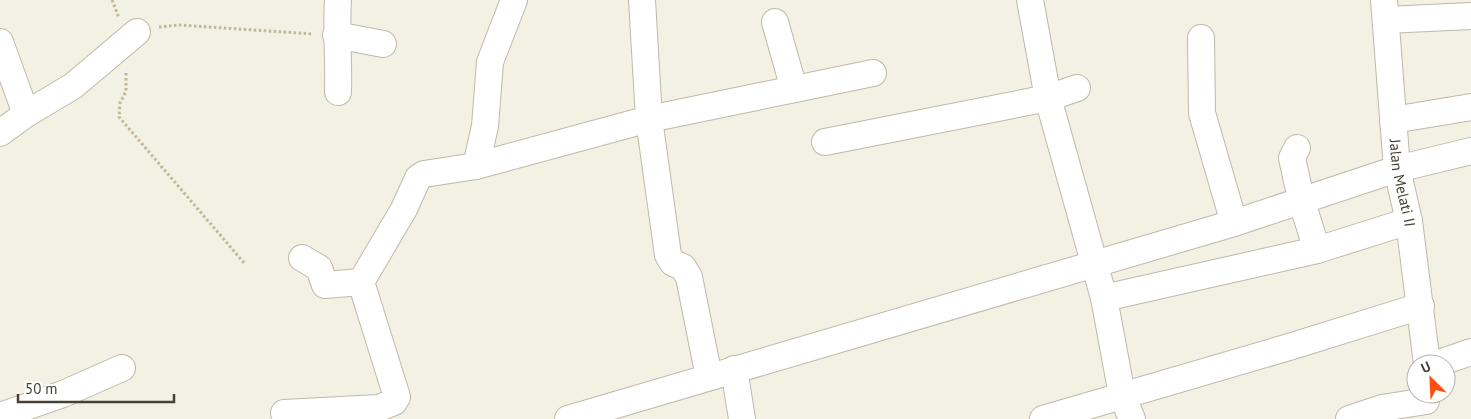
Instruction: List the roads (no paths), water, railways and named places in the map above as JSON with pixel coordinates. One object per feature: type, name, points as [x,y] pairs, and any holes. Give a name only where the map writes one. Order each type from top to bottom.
[{"type":"street","points":[[338,0],[336,35],[339,57],[338,92]]},
{"type":"street","points":[[476,166],[485,126],[490,62],[514,0]]},
{"type":"street","points":[[642,0],[649,119],[668,255],[673,263],[683,267],[689,277],[709,377]]},
{"type":"street","points":[[1030,0],[1048,98],[1104,298],[1122,396],[1132,419]]},
{"type":"street","points":[[1385,10],[1471,16]]},
{"type":"street","name":"Jalan Melati II","points":[[1385,10],[1397,168],[1409,221],[1426,354]]},
{"type":"street","points":[[775,22],[794,89]]},
{"type":"street","points":[[336,35],[383,44]]},
{"type":"street","points":[[0,133],[26,114],[73,86],[132,36]]},
{"type":"street","points":[[1201,38],[1202,113],[1234,223]]},
{"type":"street","points":[[0,42],[26,114]]},
{"type":"street","points":[[284,413],[381,414],[397,397],[361,282],[404,209],[418,178],[432,172],[476,166],[649,119],[873,73]]},
{"type":"street","points":[[825,142],[1048,98],[1077,88]]},
{"type":"street","points":[[1393,120],[1471,107]]},
{"type":"street","points":[[1296,148],[1292,158],[1301,199],[1317,250]]},
{"type":"street","points":[[568,419],[734,369],[1094,266],[1234,223],[1397,168],[1471,151]]},
{"type":"street","points":[[1104,298],[1317,250],[1409,221]]},
{"type":"street","points":[[302,258],[319,268],[325,285],[361,282]]},
{"type":"street","points":[[1042,419],[1289,347],[1421,306]]},
{"type":"street","points":[[1456,357],[1471,352]]},
{"type":"street","points":[[0,416],[63,394],[122,368]]},
{"type":"street","points":[[734,369],[742,419]]},
{"type":"street","points":[[1349,419],[1382,408],[1429,405]]}]
